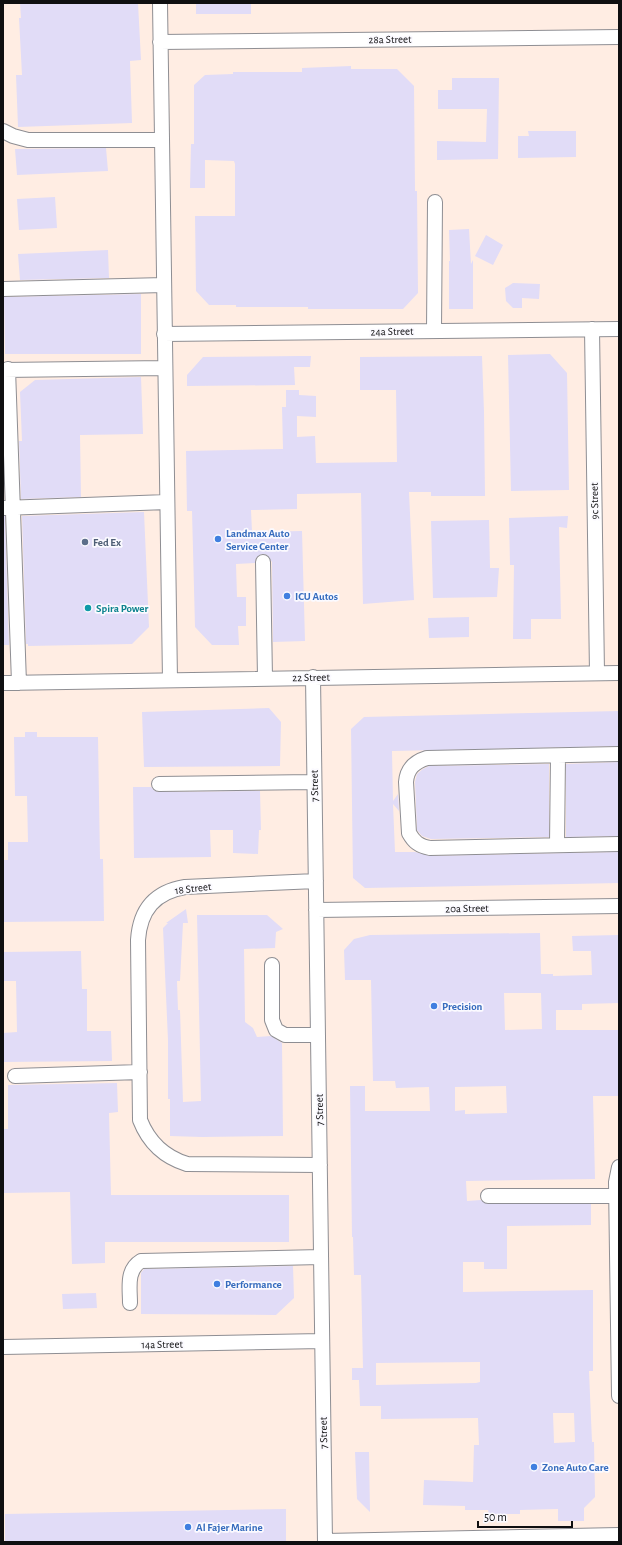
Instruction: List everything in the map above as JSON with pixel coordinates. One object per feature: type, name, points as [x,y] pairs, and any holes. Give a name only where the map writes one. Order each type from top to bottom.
[{"type":"street","points":[[160,3],[170,680]]},
{"type":"street","name":"28a Street","points":[[160,42],[619,37]]},
{"type":"street","points":[[3,131],[13,136],[28,140],[162,140]]},
{"type":"street","points":[[434,331],[435,202]]},
{"type":"street","points":[[3,289],[164,285]]},
{"type":"street","name":"24a Street","points":[[164,334],[619,328]]},
{"type":"street","name":"9c Street","points":[[592,329],[596,673]]},
{"type":"street","points":[[19,683],[9,582],[6,369],[165,368]]},
{"type":"street","points":[[8,508],[167,502]]},
{"type":"street","points":[[263,562],[265,678]]},
{"type":"street","name":"22 Street","points":[[3,683],[619,673]]},
{"type":"street","name":"7 Street","points":[[313,677],[325,1541]]},
{"type":"street","points":[[619,754],[427,758],[414,764],[410,769],[406,782],[409,833],[412,839],[423,847],[619,844]]},
{"type":"street","points":[[557,845],[558,756]]},
{"type":"street","points":[[159,784],[314,782]]},
{"type":"street","name":"18 Street","points":[[316,881],[185,887],[166,892],[151,904],[143,916],[138,931],[140,1120],[154,1145],[169,1157],[183,1163],[197,1165],[320,1165]]},
{"type":"street","name":"20a Street","points":[[316,910],[619,906]]},
{"type":"street","points":[[272,965],[272,1020],[276,1030],[285,1035],[318,1035]]},
{"type":"street","points":[[15,1076],[140,1072]]},
{"type":"street","points":[[619,1167],[616,1182],[619,1396]]},
{"type":"street","points":[[488,1196],[616,1196]]},
{"type":"street","points":[[130,1303],[132,1270],[135,1265],[141,1261],[321,1257]]},
{"type":"street","name":"14a Street","points":[[3,1347],[322,1341]]},
{"type":"street","points":[[325,1541],[619,1535]]},
{"type":"shaded area","points":[[3,3],[619,3],[619,1542],[3,1542]]},
{"type":"building","points":[[20,3],[138,3],[141,60],[130,61],[132,123],[18,127],[16,75],[22,75],[19,18],[21,18]]},
{"type":"building","points":[[196,3],[251,3],[251,14],[196,14]]},
{"type":"building","points":[[351,66],[351,69],[397,69],[414,86],[418,293],[403,309],[308,309],[308,307],[236,307],[236,305],[209,305],[196,291],[195,216],[235,216],[235,164],[234,161],[205,160],[205,188],[190,188],[191,144],[194,144],[194,85],[205,75],[233,74],[233,72],[302,72],[302,68]]},
{"type":"building","points":[[452,78],[499,78],[498,159],[437,160],[437,141],[486,142],[487,109],[438,109],[438,90],[452,90]]},
{"type":"building","points":[[528,131],[576,131],[576,157],[518,158],[518,136],[529,136]]},
{"type":"building","points":[[106,148],[108,171],[17,175],[15,149]]},
{"type":"building","points":[[55,197],[57,228],[19,230],[17,199]]},
{"type":"building","points":[[469,229],[471,264],[473,260],[473,309],[449,309],[449,230]]},
{"type":"building","points":[[486,235],[503,245],[493,265],[475,256]]},
{"type":"building","points":[[108,250],[109,278],[20,280],[18,254]]},
{"type":"building","points":[[513,283],[540,284],[539,299],[522,298],[522,308],[513,308],[506,301],[505,288]]},
{"type":"building","points":[[141,294],[141,354],[5,354],[4,297]]},
{"type":"building","points":[[550,354],[567,373],[569,490],[511,491],[508,355]]},
{"type":"building","points":[[311,356],[310,367],[294,367],[295,385],[187,386],[187,375],[203,357]]},
{"type":"building","points":[[482,356],[485,496],[431,496],[431,492],[409,492],[414,600],[363,604],[361,493],[297,494],[297,509],[251,510],[252,532],[302,531],[305,641],[273,642],[272,562],[267,555],[262,554],[256,558],[255,563],[236,564],[237,597],[246,597],[246,626],[238,626],[239,645],[212,645],[195,627],[192,511],[187,511],[186,451],[283,449],[282,407],[286,407],[286,390],[299,390],[299,395],[316,396],[316,417],[297,416],[297,437],[315,436],[316,463],[397,462],[396,390],[360,390],[360,357]]},
{"type":"building","points":[[141,377],[143,434],[80,435],[81,497],[21,499],[19,441],[22,441],[20,392],[35,380]]},
{"type":"building","points":[[144,512],[149,627],[132,644],[28,646],[28,644],[26,644],[22,516]]},
{"type":"building","points":[[3,516],[5,516],[9,645],[3,645]]},
{"type":"building","points":[[568,516],[567,528],[559,527],[561,619],[531,619],[531,639],[513,639],[514,565],[510,565],[509,518]]},
{"type":"building","points":[[489,520],[490,568],[499,568],[497,597],[433,598],[431,521]]},
{"type":"building","points":[[469,617],[469,637],[429,638],[428,618]]},
{"type":"building","points":[[269,708],[281,722],[280,766],[144,767],[142,712]]},
{"type":"building","points":[[619,711],[619,746],[392,751],[393,801],[398,794],[399,811],[393,804],[395,852],[415,852],[430,856],[619,852],[619,883],[365,888],[353,878],[351,729],[364,717]]},
{"type":"building","points":[[25,732],[37,732],[37,737],[98,737],[100,859],[103,859],[104,921],[3,922],[3,860],[8,860],[8,842],[28,842],[27,796],[15,796],[14,737],[25,737]]},
{"type":"building","points":[[619,762],[619,836],[566,837],[566,764]]},
{"type":"building","points":[[549,764],[549,837],[431,839],[422,836],[417,830],[415,782],[417,774],[429,766]]},
{"type":"building","points":[[133,787],[151,787],[155,791],[159,792],[260,791],[261,830],[259,830],[258,854],[233,853],[233,830],[210,830],[211,857],[134,858]]},
{"type":"building","points":[[186,909],[188,923],[183,923],[180,981],[177,981],[178,1010],[180,1010],[183,1102],[201,1101],[197,915],[267,915],[283,929],[276,932],[275,948],[244,949],[245,1022],[253,1028],[257,1037],[271,1036],[282,1043],[283,1136],[170,1136],[170,1099],[168,1099],[168,1040],[163,928],[168,923],[166,923]]},
{"type":"building","points":[[540,933],[541,974],[553,974],[553,976],[592,975],[591,951],[573,951],[572,936],[619,935],[619,1003],[582,1004],[582,1010],[556,1010],[556,1030],[619,1030],[619,1096],[593,1096],[595,1179],[466,1181],[467,1201],[481,1200],[488,1204],[591,1204],[591,1225],[507,1226],[507,1269],[484,1269],[484,1262],[463,1262],[463,1292],[593,1290],[593,1371],[589,1371],[592,1442],[594,1442],[595,1497],[584,1508],[584,1521],[558,1521],[558,1509],[520,1510],[520,1514],[489,1514],[488,1510],[465,1510],[465,1506],[423,1505],[424,1480],[473,1482],[474,1445],[479,1445],[478,1418],[381,1419],[381,1406],[360,1406],[359,1380],[352,1380],[352,1368],[363,1368],[361,1275],[354,1275],[352,1237],[350,1086],[365,1086],[365,1111],[430,1111],[429,1087],[396,1088],[395,1081],[373,1081],[371,980],[345,980],[344,950],[354,939],[370,935]],"holes":[[[504,993],[541,993],[542,1029],[505,1030]],[[506,1086],[507,1113],[465,1114],[465,1110],[455,1111],[455,1087]],[[480,1362],[480,1382],[376,1385],[376,1363]],[[553,1413],[574,1413],[575,1442],[554,1443]]]},
{"type":"building","points":[[81,951],[82,989],[87,989],[87,1031],[111,1031],[112,1061],[3,1062],[3,1033],[17,1032],[16,981],[3,981],[3,952]]},
{"type":"building","points":[[117,1083],[118,1112],[109,1113],[111,1195],[289,1195],[289,1242],[105,1242],[105,1263],[72,1264],[70,1192],[3,1193],[3,1129],[8,1129],[8,1085]]},
{"type":"building","name":"Performance","points":[[293,1266],[294,1298],[276,1315],[141,1314],[141,1273],[144,1269]]},
{"type":"building","points":[[96,1293],[97,1308],[63,1309],[62,1294]]},
{"type":"building","points":[[355,1452],[369,1452],[370,1512],[357,1499]]},
{"type":"building","name":"Al Fajer Marine","points":[[286,1509],[286,1542],[5,1542],[5,1514]]},
{"type":"place","name":"Landmax Auto Service Center","points":[[218,539]]},
{"type":"place","name":"Fed Ex","points":[[85,542]]},
{"type":"place","name":"ICU Autos","points":[[287,596]]},
{"type":"place","name":"Spira Power","points":[[88,608]]},
{"type":"place","name":"Precision","points":[[434,1006]]},
{"type":"place","name":"Performance","points":[[217,1284]]},
{"type":"place","name":"Zone Auto Care","points":[[534,1467]]},
{"type":"place","name":"Al Fajer Marine","points":[[188,1527]]}]
